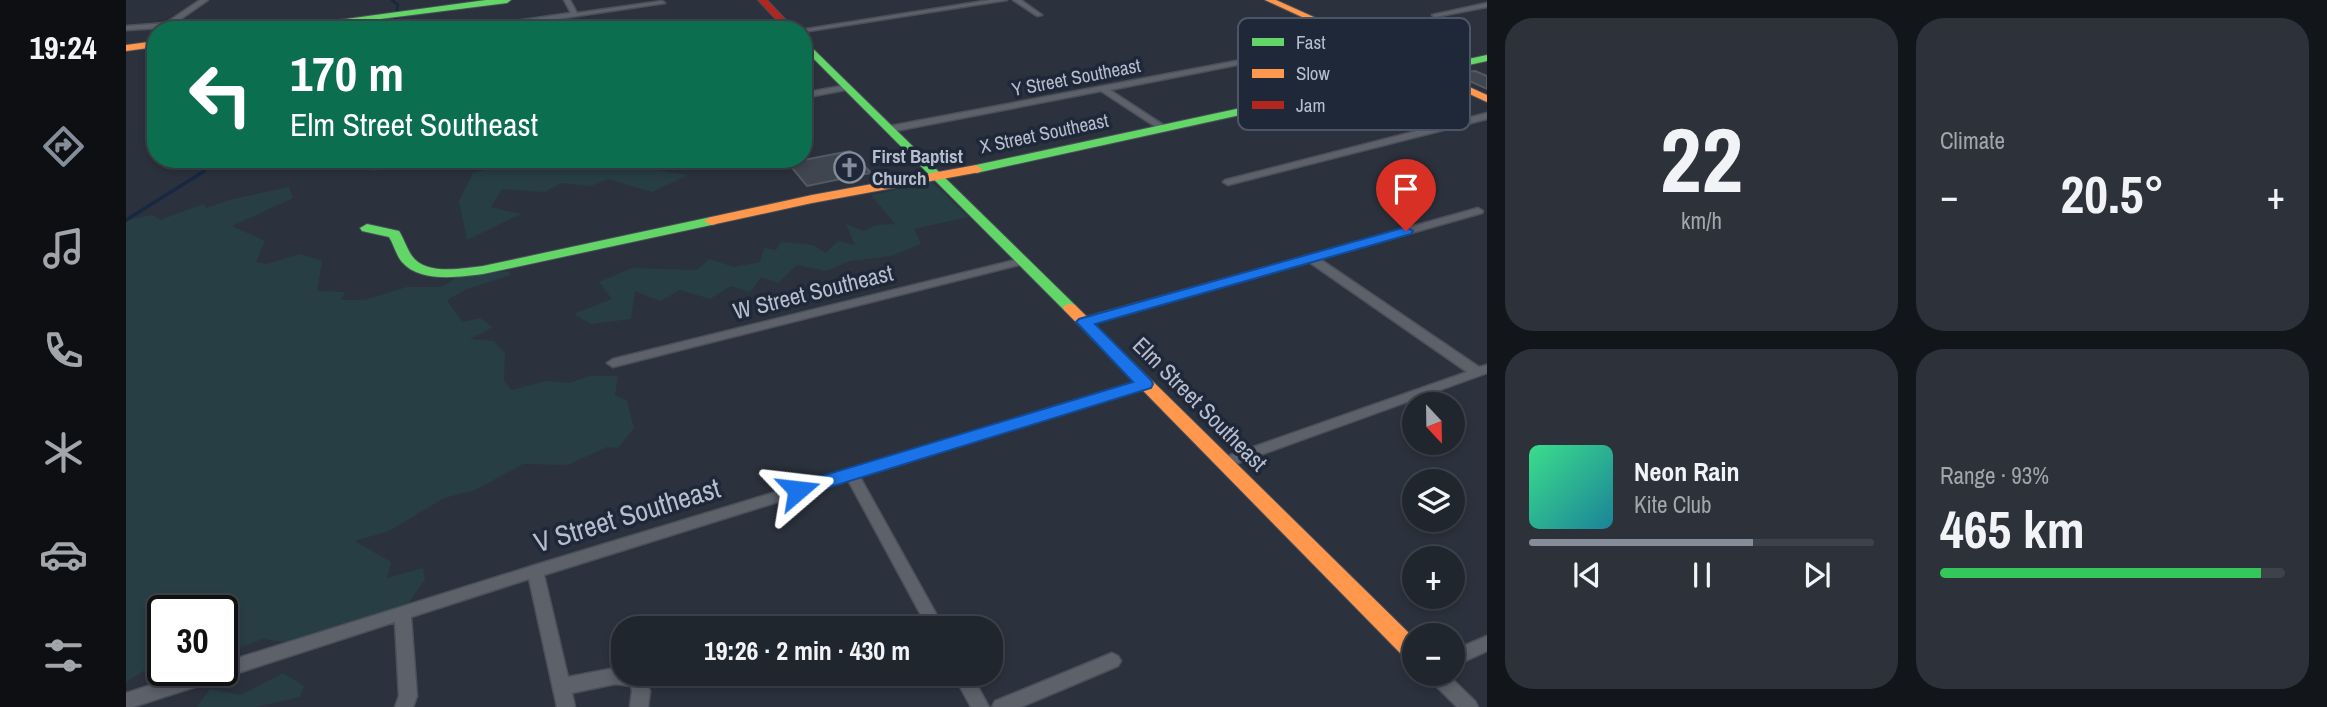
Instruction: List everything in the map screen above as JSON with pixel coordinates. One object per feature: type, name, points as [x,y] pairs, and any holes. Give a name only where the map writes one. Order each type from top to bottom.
[{"type":"street","points":[[174,21],[205,0]]},
{"type":"street","points":[[340,21],[507,0]]},
{"type":"street","points":[[567,0],[575,15]]},
{"type":"street","points":[[762,0],[782,21]]},
{"type":"street","points":[[812,29],[1004,0]]},
{"type":"street","points":[[1016,0],[1039,15]]},
{"type":"street","points":[[1269,0],[1308,18]]},
{"type":"street","points":[[531,21],[662,3]]},
{"type":"street","points":[[1435,15],[1487,5]]},
{"type":"street","points":[[177,19],[193,19]]},
{"type":"street","points":[[126,28],[147,28]]},
{"type":"street","points":[[126,48],[147,43]]},
{"type":"street","name":"Elm Street Southeast","points":[[812,51],[1402,640]]},
{"type":"street","name":"Y Street Southeast","points":[[890,129],[1238,63]]},
{"type":"street","points":[[812,94],[847,87]]},
{"type":"street","points":[[1102,88],[1163,128]]},
{"type":"street","points":[[1470,91],[1487,99]]},
{"type":"street","name":"X Street Southeast","points":[[367,228],[394,234],[410,263],[423,268],[468,272],[483,270],[1238,111]]},
{"type":"street","points":[[1470,120],[1487,116]]},
{"type":"street","points":[[1228,182],[1432,130]]},
{"type":"street","points":[[1084,322],[1478,211]]},
{"type":"street","points":[[1311,258],[1482,371]]},
{"type":"street","name":"W Street Southeast","points":[[613,363],[1023,261]]},
{"type":"street","points":[[1224,463],[1482,371]]},
{"type":"street","name":"V Street Southeast","points":[[126,701],[535,571],[1145,384]]},
{"type":"street","points":[[851,473],[929,616]]},
{"type":"street","points":[[535,571],[564,687],[566,707]]},
{"type":"street","points":[[403,615],[408,696],[404,707]]},
{"type":"street","points":[[1465,654],[1487,643]]},
{"type":"street","points":[[1000,707],[1112,661]]},
{"type":"street","points":[[564,687],[578,686],[612,675],[625,675],[639,686],[642,697],[639,707]]},
{"type":"street","points":[[969,686],[980,707]]},
{"type":"street","points":[[1448,686],[1469,707]]},
{"type":"green space","points":[[496,168],[657,168],[656,170],[688,175],[652,192],[608,179],[591,186],[561,183],[545,192],[502,189],[491,207],[521,214],[467,240],[459,201],[473,173]]},
{"type":"green space","points":[[932,182],[968,217],[914,229],[921,244],[891,256],[850,261],[826,271],[797,265],[778,283],[761,277],[750,292],[731,286],[710,299],[680,290],[660,301],[635,291],[631,319],[591,324],[574,314],[612,299],[599,282],[632,268],[697,270],[709,259],[734,267],[760,262],[764,248],[776,250],[781,242],[813,245],[826,253],[838,241],[855,245],[846,224],[863,231],[876,225],[895,224],[871,195]]},
{"type":"green space","points":[[289,187],[293,198],[232,226],[265,241],[256,262],[266,264],[301,254],[322,261],[317,291],[345,292],[341,300],[364,300],[407,287],[442,287],[459,276],[509,271],[511,275],[467,289],[447,300],[462,322],[480,318],[493,327],[470,339],[494,341],[505,353],[504,381],[512,390],[546,381],[570,383],[589,376],[618,376],[615,395],[627,401],[634,428],[618,448],[607,447],[568,465],[523,464],[475,490],[444,498],[389,531],[355,541],[391,562],[387,578],[423,568],[425,579],[403,611],[295,643],[262,639],[238,649],[238,595],[147,595],[147,669],[126,682],[126,220],[153,215],[160,220],[203,204],[207,208],[229,200]]},
{"type":"green space","points":[[283,673],[304,686],[300,697],[256,707],[197,707],[210,689],[241,695]]},
{"type":"building","points":[[1470,72],[1487,76],[1487,89],[1470,81]]},
{"type":"building","name":"First Baptist Church","points":[[850,151],[871,173],[807,186],[792,168],[812,168],[812,158]]},
{"type":"waterway","points":[[392,0],[398,5],[397,10]]},
{"type":"waterway","points":[[393,21],[397,17]]},
{"type":"waterway","points":[[126,220],[207,168]]},
{"type":"traffic: fast","points":[[340,21],[507,0]]},
{"type":"traffic: fast","points":[[812,51],[1070,308]]},
{"type":"traffic: fast","points":[[1470,62],[1487,58]]},
{"type":"traffic: fast","points":[[976,169],[1238,112]]},
{"type":"traffic: fast","points":[[367,228],[394,234],[413,265],[432,271],[454,272],[483,270],[711,221]]},
{"type":"traffic: slow","points":[[1269,0],[1309,18]]},
{"type":"traffic: slow","points":[[126,48],[147,45]]},
{"type":"traffic: slow","points":[[1470,91],[1487,99]]},
{"type":"traffic: slow","points":[[711,221],[812,199],[976,169]]},
{"type":"traffic: slow","points":[[1070,308],[1402,640]]},
{"type":"traffic: jam","points":[[762,0],[782,21]]},
{"type":"place","name":"First Baptist Church","points":[[849,167]]},
{"type":"route","points":[[798,490],[1145,384],[1084,322],[1406,231]]}]
